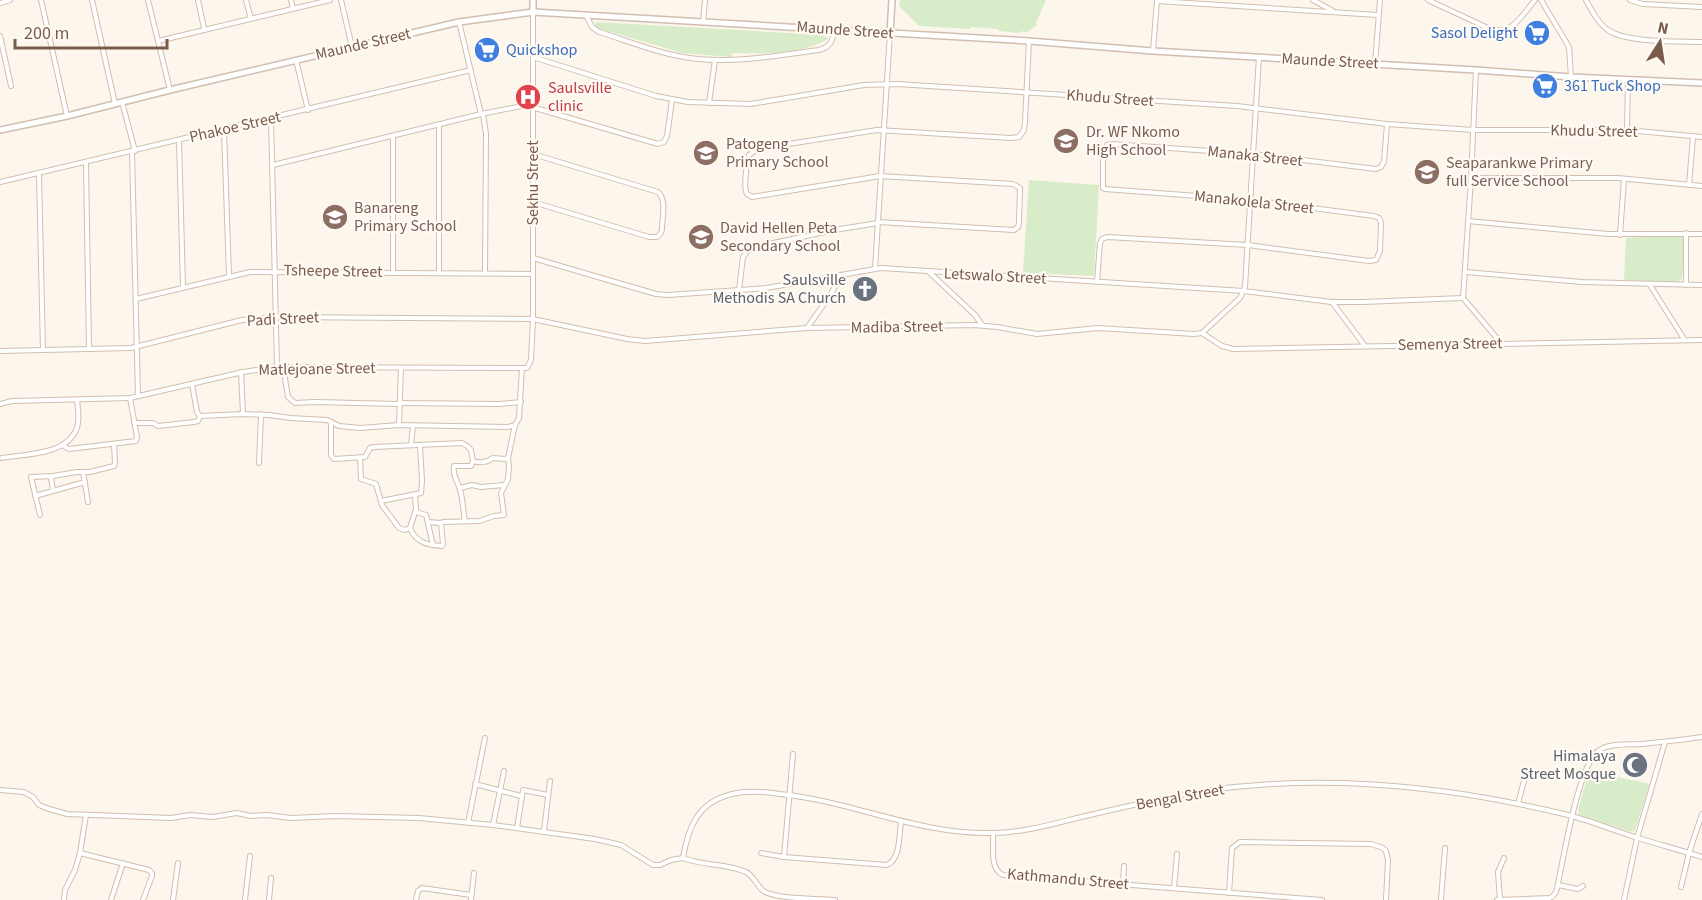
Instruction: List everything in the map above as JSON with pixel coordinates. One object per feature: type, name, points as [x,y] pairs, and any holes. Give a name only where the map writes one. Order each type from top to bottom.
[{"type":"street","points":[[0,3],[10,0]]},
{"type":"street","points":[[41,0],[68,116]]},
{"type":"street","points":[[92,0],[115,104]]},
{"type":"street","points":[[148,0],[170,90]]},
{"type":"street","points":[[198,0],[204,29]]},
{"type":"street","points":[[246,0],[251,19]]},
{"type":"street","points":[[291,0],[293,9]]},
{"type":"street","points":[[158,41],[330,0]]},
{"type":"street","points":[[340,0],[352,47]]},
{"type":"street","name":"Sekhu Street","points":[[529,366],[533,319],[533,0]]},
{"type":"street","points":[[703,22],[705,0]]},
{"type":"street","points":[[875,269],[892,0]]},
{"type":"street","points":[[1313,0],[1335,12]]},
{"type":"street","points":[[1375,64],[1380,0]]},
{"type":"street","points":[[1428,0],[1499,31],[1509,28],[1535,0]]},
{"type":"street","points":[[1541,0],[1569,47],[1571,77]]},
{"type":"street","points":[[1586,0],[1601,24],[1617,35],[1629,38],[1702,42]]},
{"type":"street","points":[[1630,0],[1643,4],[1702,7]]},
{"type":"street","points":[[1153,51],[1157,1],[1378,15]]},
{"type":"street","name":"Maunde Street","points":[[0,130],[68,116],[459,22],[532,12],[1029,41],[1571,77],[1702,83]]},
{"type":"street","points":[[585,14],[592,27],[599,32],[697,59],[760,58],[819,50],[831,43],[834,30]]},
{"type":"street","points":[[459,22],[486,134],[485,273]]},
{"type":"street","points":[[0,36],[10,86]]},
{"type":"street","points":[[739,290],[743,257],[750,248],[878,222],[1012,231],[1018,227],[1021,190],[1016,185],[880,176],[754,197],[746,191],[746,176],[748,158],[750,152],[753,151],[884,130],[1015,138],[1022,134],[1025,127],[1029,41]]},
{"type":"street","name":"Khudu Street","points":[[533,57],[672,100],[709,103],[760,103],[864,85],[887,84],[1256,109],[1387,124],[1473,130],[1627,130],[1702,137]]},
{"type":"street","points":[[1202,333],[1236,302],[1244,291],[1259,57]]},
{"type":"street","points":[[296,60],[308,110]]},
{"type":"street","points":[[709,103],[715,60]]},
{"type":"street","name":"Phakoe Street","points":[[0,182],[471,70]]},
{"type":"street","points":[[1476,70],[1463,298],[1501,344]]},
{"type":"street","points":[[1627,130],[1628,79]]},
{"type":"street","points":[[273,165],[482,114],[532,105],[658,144],[666,139],[672,100]]},
{"type":"street","points":[[122,102],[133,151],[138,396]]},
{"type":"street","points":[[271,119],[277,367]]},
{"type":"street","name":"Manaka Street","points":[[1103,167],[1104,148],[1112,144],[1253,154],[1373,169],[1379,168],[1384,162],[1387,124]]},
{"type":"street","points":[[439,126],[439,272]]},
{"type":"street","points":[[224,129],[229,276]]},
{"type":"street","points":[[393,136],[393,272]]},
{"type":"street","points":[[1689,185],[1694,137]]},
{"type":"street","points":[[178,140],[183,287]]},
{"type":"street","points":[[532,154],[661,194],[664,200],[662,229],[659,235],[649,237],[533,202]]},
{"type":"street","points":[[86,163],[89,349]]},
{"type":"street","name":"Manakolela Street","points":[[1103,167],[1103,187],[1108,190],[1250,200],[1377,217],[1381,222],[1380,251],[1378,258],[1374,260],[1307,254],[1248,245]]},
{"type":"street","points":[[39,174],[43,350]]},
{"type":"street","points":[[1471,178],[1624,179],[1702,186]]},
{"type":"street","points":[[1620,235],[1624,179]]},
{"type":"street","points":[[1468,221],[1620,235],[1702,234]]},
{"type":"street","points":[[1686,233],[1686,285]]},
{"type":"street","points":[[1097,282],[1100,243],[1107,237],[1248,245]]},
{"type":"street","name":"Letswalo Street","points":[[533,258],[656,294],[675,295],[772,287],[875,269],[1244,291],[1331,302],[1463,298]]},
{"type":"street","name":"Tsheepe Street","points":[[136,299],[250,272],[533,274]]},
{"type":"street","points":[[929,272],[975,315],[982,326]]},
{"type":"street","points":[[1466,272],[1582,282],[1702,285]]},
{"type":"street","points":[[807,328],[831,294],[841,275]]},
{"type":"street","points":[[1649,284],[1684,340]]},
{"type":"street","points":[[1331,302],[1365,346]]},
{"type":"street","name":"Padi Street","points":[[0,351],[123,349],[242,320],[275,317],[533,319]]},
{"type":"street","name":"Madiba Street","points":[[533,319],[645,341],[807,328],[982,326],[1037,334],[1098,328],[1202,333]]},
{"type":"street","name":"Semenya Street","points":[[1202,333],[1222,346],[1233,349],[1702,340]]},
{"type":"street","points":[[283,366],[288,397],[295,403],[499,404],[521,402]]},
{"type":"street","name":"Matlejoane Street","points":[[0,404],[12,401],[130,398],[241,372],[283,366],[522,368],[529,366]]},
{"type":"street","points":[[399,425],[401,368]]},
{"type":"street","points":[[428,522],[479,521],[504,515],[501,496],[508,479],[508,458],[515,425],[519,418],[522,368]]},
{"type":"street","points":[[241,372],[243,414]]},
{"type":"street","points":[[192,384],[197,412],[200,416]]},
{"type":"street","points":[[62,445],[69,449],[136,441],[130,398]]},
{"type":"street","points":[[2,458],[50,450],[62,445],[76,429],[77,400]]},
{"type":"street","points":[[200,416],[261,414],[331,422],[348,428],[399,425],[508,427],[515,425]]},
{"type":"street","points":[[259,463],[261,414]]},
{"type":"street","points":[[134,423],[153,423],[159,426],[194,422],[198,421],[200,416]]},
{"type":"street","points":[[331,422],[331,457],[335,459],[366,457],[372,447],[462,443],[467,446],[471,450],[473,461],[471,466],[453,467],[456,483],[460,488],[465,520]]},
{"type":"street","points":[[411,445],[413,426]]},
{"type":"street","points":[[40,515],[32,476],[52,476],[115,466],[114,444]]},
{"type":"street","points":[[381,501],[421,493],[420,445]]},
{"type":"street","points":[[360,458],[362,480],[376,484],[385,509],[399,528],[405,530],[410,528]]},
{"type":"street","points":[[473,461],[488,462],[493,458],[508,458]]},
{"type":"street","points":[[83,472],[88,502]]},
{"type":"street","points":[[52,476],[53,490]]},
{"type":"street","points":[[35,496],[85,482]]},
{"type":"street","points":[[460,488],[472,485],[481,487],[504,485]]},
{"type":"street","points":[[410,528],[416,512],[415,495]]},
{"type":"street","points":[[416,512],[426,515],[433,545]]},
{"type":"street","points":[[410,528],[418,540],[441,546],[443,544],[441,523]]},
{"type":"street","points":[[1504,858],[1498,872],[1499,900],[1552,897],[1558,885],[1571,816],[1589,761],[1596,752],[1611,746],[1665,742],[1702,736]]},
{"type":"street","points":[[468,823],[485,738]]},
{"type":"street","points":[[1624,900],[1637,838],[1665,742]]},
{"type":"street","points":[[784,857],[794,754]]},
{"type":"street","points":[[493,825],[504,771]]},
{"type":"street","points":[[1518,804],[1526,773]]},
{"type":"street","points":[[544,831],[550,781]]},
{"type":"street","name":"Bengal Street","points":[[683,858],[688,833],[698,814],[721,798],[744,792],[790,795],[832,802],[943,830],[993,833],[1038,828],[1194,793],[1282,783],[1396,785],[1462,793],[1571,816],[1702,857]]},
{"type":"street","points":[[475,784],[521,795]]},
{"type":"street","points":[[517,829],[521,795],[524,789],[548,795]]},
{"type":"street","points":[[0,790],[24,792],[33,797],[39,805],[56,812],[87,815],[171,818],[190,815],[206,818],[237,813],[291,818],[335,816],[419,818],[544,831],[621,844],[653,865],[683,858],[689,861],[722,865],[746,872],[763,890],[777,896],[835,900]]},
{"type":"street","points":[[1681,887],[1702,814]]},
{"type":"street","points":[[64,900],[65,890],[80,853],[87,815]]},
{"type":"street","points":[[761,853],[784,857],[891,864],[896,856],[901,821]]},
{"type":"street","name":"Kathmandu Street","points":[[993,833],[994,866],[999,873],[1322,900]]},
{"type":"street","points":[[1229,893],[1232,848],[1240,842],[1371,844],[1380,846],[1386,851],[1388,860],[1386,900]]},
{"type":"street","points":[[1441,900],[1445,848]]},
{"type":"street","points":[[80,853],[149,870],[152,873],[143,900]]},
{"type":"street","points":[[1174,888],[1177,854]]},
{"type":"street","points":[[245,900],[250,856]]},
{"type":"street","points":[[111,900],[123,863]]},
{"type":"street","points":[[173,900],[178,863]]},
{"type":"street","points":[[1123,884],[1124,866]]},
{"type":"street","points":[[416,900],[418,891],[422,888],[471,898],[474,873]]},
{"type":"street","points":[[269,900],[271,878]]},
{"type":"street","points":[[1558,885],[1578,889],[1583,886]]},
{"type":"green space","points":[[900,0],[1046,0],[1037,25],[1027,32],[1018,33],[971,27],[970,29],[919,26],[899,6]]},
{"type":"green space","points":[[597,22],[824,35],[828,39],[794,51],[732,53],[731,57],[682,53],[597,28],[594,26]]},
{"type":"green space","points":[[1029,180],[1099,185],[1094,276],[1023,273]]},
{"type":"green space","points":[[1672,235],[1685,237],[1682,279],[1676,282],[1624,280],[1626,238]]},
{"type":"green space","points":[[1589,771],[1650,784],[1635,830],[1632,832],[1579,815],[1578,810]]},
{"type":"place","name":"Sasol Delight","points":[[1537,33]]},
{"type":"place","name":"Quickshop","points":[[487,50]]},
{"type":"place","name":"361 Tuck Shop","points":[[1545,86]]},
{"type":"place","name":"Saulsville clinic","points":[[528,97]]},
{"type":"place","name":"Dr. WF Nkomo High School","points":[[1066,141]]},
{"type":"place","name":"Patogeng Primary School","points":[[706,153]]},
{"type":"place","name":"Seaparankwe Primary full Service School","points":[[1427,172]]},
{"type":"place","name":"Banareng Primary School","points":[[335,217]]},
{"type":"place","name":"David Hellen Peta Secondary School","points":[[701,237]]},
{"type":"place","name":"Saulsville Methodis SA Church","points":[[865,289]]},
{"type":"place","name":"Himalaya Street Mosque","points":[[1635,765]]}]
